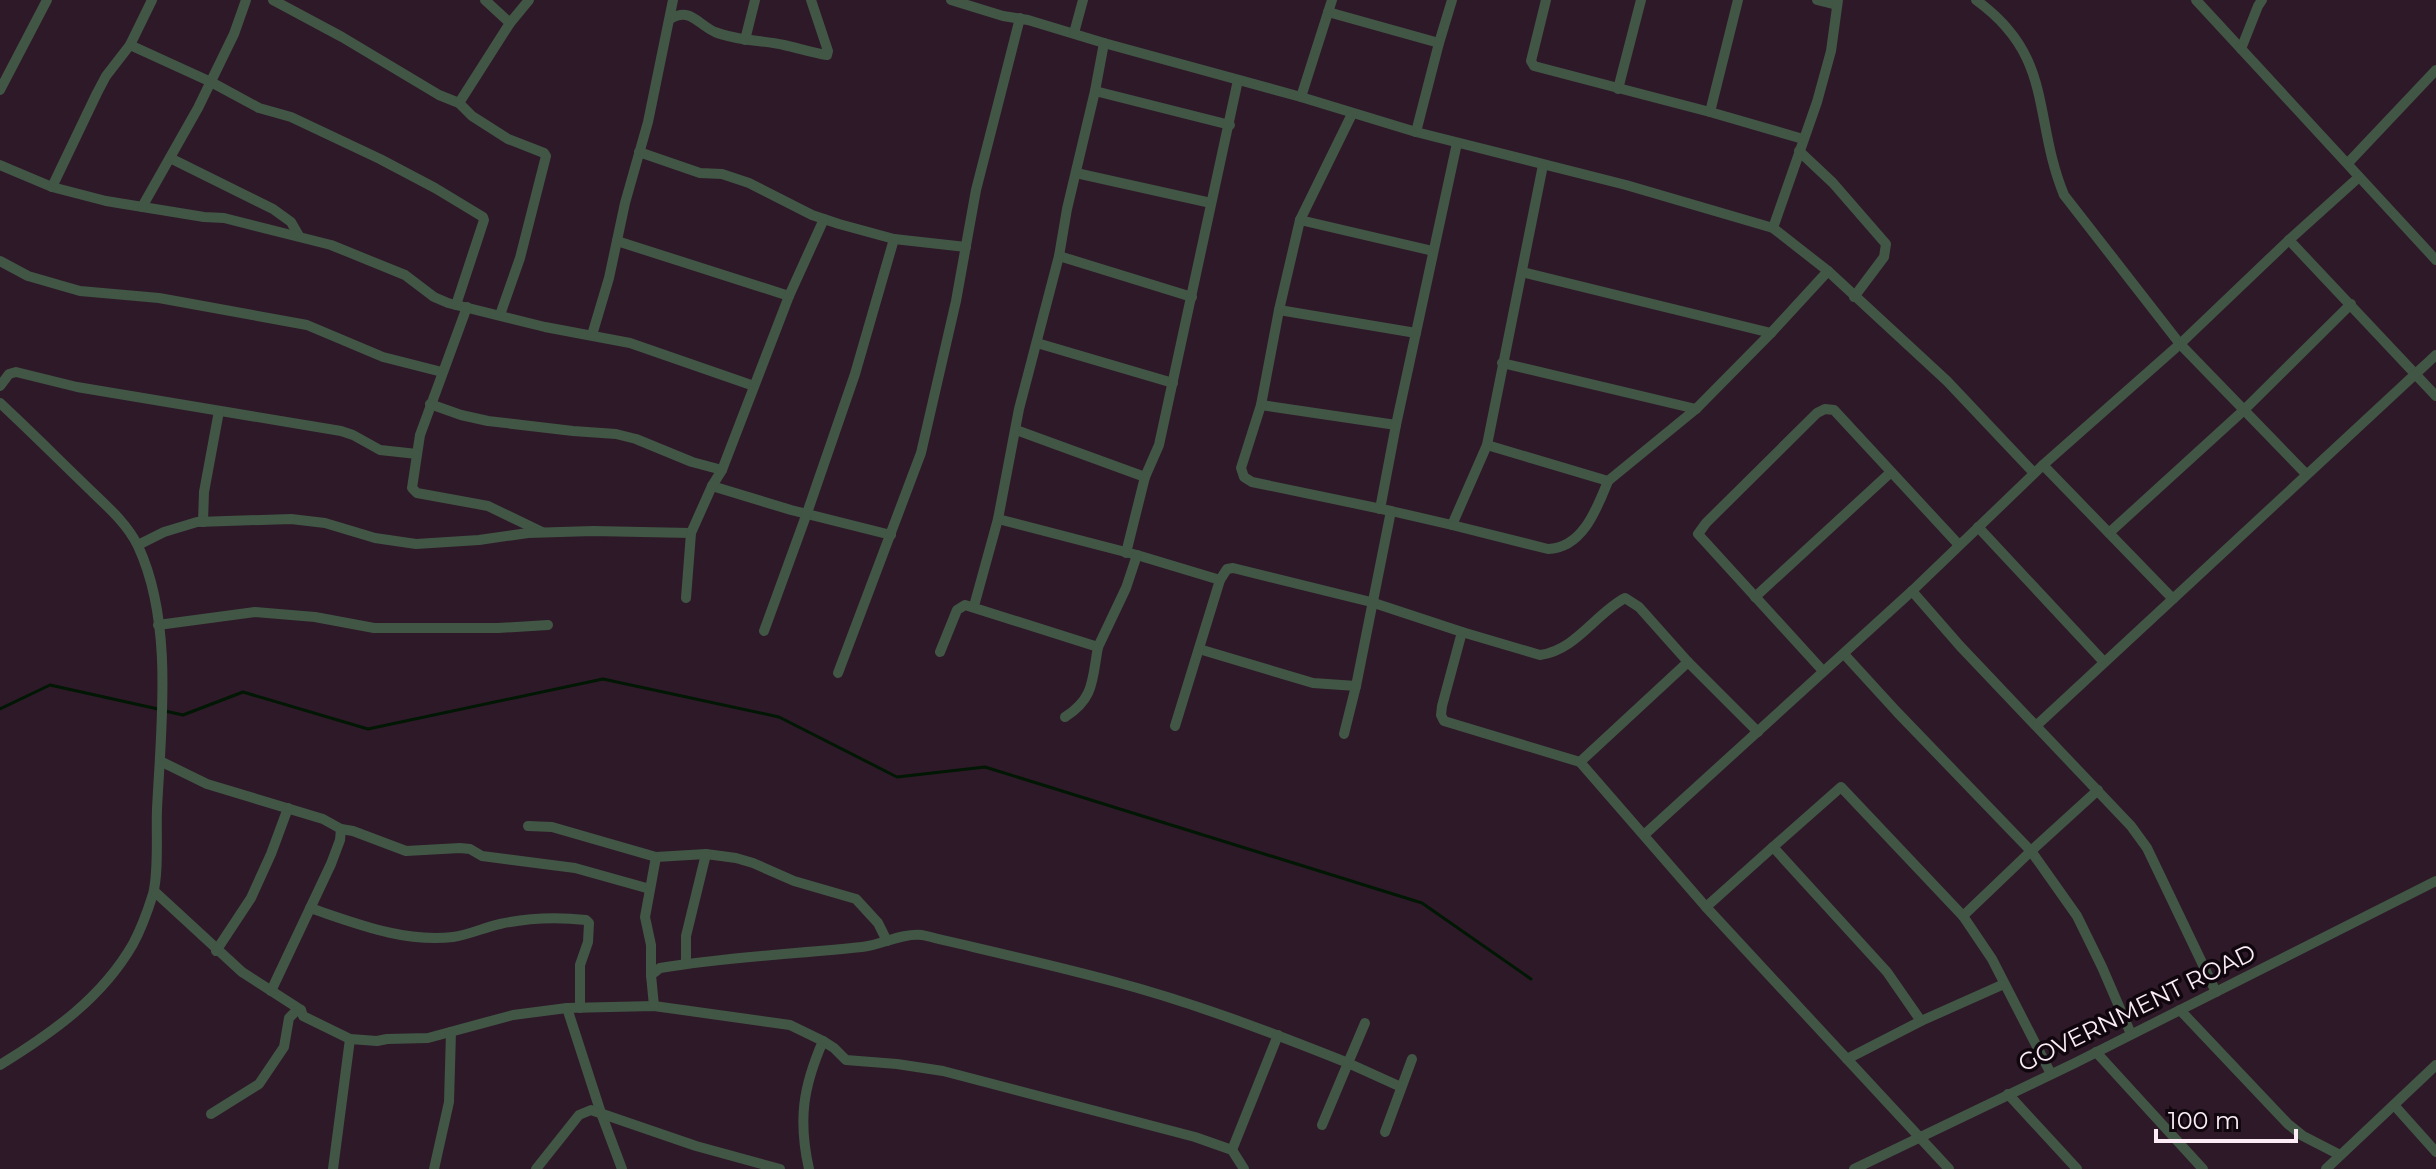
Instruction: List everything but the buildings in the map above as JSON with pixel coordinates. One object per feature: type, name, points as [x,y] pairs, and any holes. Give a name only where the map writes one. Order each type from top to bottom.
[{"type":"street","points":[[0,90],[47,0]]},
{"type":"street","points":[[52,187],[106,76],[130,45],[152,0]]},
{"type":"street","points":[[142,207],[211,82],[246,0]]},
{"type":"street","points":[[273,0],[439,95],[459,103],[472,116],[508,139],[541,150],[546,156],[520,258],[500,315]]},
{"type":"street","points":[[485,0],[510,23]]},
{"type":"street","points":[[459,103],[510,23],[529,0]]},
{"type":"street","points":[[592,335],[609,278],[673,0]]},
{"type":"street","points":[[745,40],[755,0]]},
{"type":"street","points":[[670,19],[680,14],[686,15],[716,32],[827,55],[811,0]]},
{"type":"street","points":[[951,0],[1416,132],[1626,185],[1773,228],[1828,271],[1947,381],[2034,473]]},
{"type":"street","points":[[1074,33],[1083,0]]},
{"type":"street","points":[[1301,97],[1332,0]]},
{"type":"street","points":[[1416,132],[1452,0]]},
{"type":"street","points":[[1546,0],[1532,64],[1710,112],[1801,145],[1886,244],[1884,257],[1854,297]]},
{"type":"street","points":[[1618,89],[1641,0]]},
{"type":"street","points":[[1710,112],[1738,0]]},
{"type":"street","points":[[1773,228],[1817,102],[1831,51],[1837,2],[1817,0]]},
{"type":"street","points":[[1976,0],[2008,27],[2029,62],[2040,92],[2055,167],[2064,195],[2180,344],[2306,474]]},
{"type":"street","points":[[2196,0],[2359,177],[2434,252]]},
{"type":"street","points":[[2241,49],[2262,0]]},
{"type":"street","points":[[1328,12],[1439,43]]},
{"type":"street","points":[[838,673],[925,439],[940,380],[980,176],[1020,18]]},
{"type":"street","points":[[974,606],[998,519],[1019,409],[1059,256],[1104,43]]},
{"type":"street","points":[[130,45],[259,108],[291,117],[380,159],[483,217],[442,372],[420,435],[412,488],[414,492],[488,506],[544,533]]},
{"type":"street","points":[[2348,163],[2436,70]]},
{"type":"street","points":[[1065,717],[1081,706],[1089,693],[1098,647],[1126,588],[1145,477],[1159,445],[1238,80]]},
{"type":"street","points":[[1095,91],[1230,125]]},
{"type":"street","points":[[1352,114],[1300,220],[1261,405],[1241,468],[1244,477],[1252,482],[1558,549],[1573,540],[1587,525],[1597,510],[1608,481],[1696,409],[1828,271]]},
{"type":"street","points":[[1344,734],[1371,602],[1396,425],[1457,143]]},
{"type":"street","points":[[639,152],[700,173],[722,174],[749,183],[824,219],[894,239],[966,247]]},
{"type":"street","points":[[170,158],[273,209],[291,222],[299,236]]},
{"type":"street","points":[[0,165],[52,187],[106,201],[224,218],[331,245],[410,278],[434,297],[545,327],[651,349],[754,386]]},
{"type":"street","points":[[1452,525],[1487,445],[1543,165]]},
{"type":"street","points":[[1076,173],[1211,203]]},
{"type":"street","points":[[1644,835],[2359,177]]},
{"type":"street","points":[[686,598],[691,533],[722,470],[789,296],[824,219]]},
{"type":"street","points":[[1300,220],[1433,251]]},
{"type":"street","points":[[764,631],[855,374],[894,239]]},
{"type":"street","points":[[2289,240],[2436,396]]},
{"type":"street","points":[[617,241],[789,296]]},
{"type":"street","points":[[1059,256],[1192,297]]},
{"type":"street","points":[[0,261],[28,276],[80,291],[159,298],[307,325],[383,357],[442,372]]},
{"type":"street","points":[[1522,272],[1771,333]]},
{"type":"street","points":[[2109,533],[2244,410],[2351,304]]},
{"type":"street","points":[[1279,310],[1416,333]]},
{"type":"street","points":[[1037,343],[1173,383]]},
{"type":"street","points":[[2037,725],[2436,355]]},
{"type":"street","points":[[1502,363],[1696,409]]},
{"type":"street","points":[[0,386],[9,374],[16,372],[77,387],[341,431],[380,450],[417,454]]},
{"type":"street","points":[[0,403],[105,505],[138,545],[153,590],[162,689],[154,891],[134,942],[81,1009],[0,1065]]},
{"type":"street","points":[[430,404],[488,421],[616,434],[722,470]]},
{"type":"street","points":[[1261,405],[1396,425]]},
{"type":"street","points":[[1823,671],[1698,534],[1700,528],[1817,413],[1825,409],[1834,410],[1959,545]]},
{"type":"street","points":[[203,522],[204,492],[219,411]]},
{"type":"street","points":[[1016,430],[1145,477]]},
{"type":"street","points":[[1487,445],[1608,481]]},
{"type":"street","points":[[2043,465],[2173,599]]},
{"type":"street","points":[[1755,597],[1890,473]]},
{"type":"street","points":[[712,486],[891,535]]},
{"type":"street","points":[[138,545],[173,529],[203,522],[305,519],[375,538],[416,544],[544,533],[691,533]]},
{"type":"street","points":[[998,519],[1220,580]]},
{"type":"street","points":[[1978,527],[2104,662]]},
{"type":"street","points":[[1175,726],[1220,580],[1227,569],[1233,568],[1371,602],[1530,654],[1549,654],[1565,646],[1625,598],[1639,607],[1688,662],[1758,732]]},
{"type":"street","points":[[1912,591],[2131,826],[2147,848],[2216,992]]},
{"type":"street","points":[[940,652],[958,607],[965,605],[1098,647]]},
{"type":"street","points":[[158,625],[255,612],[315,617],[374,628],[548,625]]},
{"type":"street","points":[[1462,632],[1442,706],[1444,721],[1580,762],[1706,907],[1949,1169]]},
{"type":"street","points":[[1199,649],[1313,683],[1356,686]]},
{"type":"street","points":[[1844,654],[2031,851],[2077,916],[2131,1034]]},
{"type":"street","points":[[1580,762],[1688,662]]},
{"type":"street","points":[[160,761],[207,784],[323,819],[341,829],[406,851],[470,849],[482,856],[575,868],[650,889]]},
{"type":"street","points":[[1706,907],[1841,787],[1963,916],[1980,940],[2051,1074]]},
{"type":"street","points":[[1963,916],[2098,790]]},
{"type":"street","points":[[216,951],[251,898],[288,808]]},
{"type":"street","points":[[528,826],[552,827],[656,857],[706,854],[753,863],[794,881],[856,899],[878,923],[887,941]]},
{"type":"street","points":[[271,991],[331,864],[341,829]]},
{"type":"street","points":[[1773,847],[1887,972],[1921,1021]]},
{"type":"street","points":[[686,964],[686,936],[706,854]]},
{"type":"street","points":[[654,1006],[652,958],[645,917],[656,857]]},
{"type":"street","name":"GOVERNMENT ROAD","points":[[1854,1169],[2096,1052],[2436,881]]},
{"type":"street","points":[[154,891],[242,972],[301,1010],[303,1016],[350,1039],[428,1038],[506,1016],[567,1008],[654,1006],[790,1025],[823,1041],[846,1060],[943,1071],[1195,1137],[1232,1150],[1244,1169]]},
{"type":"street","points":[[310,908],[371,929],[419,937],[458,936],[502,923],[563,918],[586,920],[589,923],[588,942],[581,960],[580,1008]]},
{"type":"street","points":[[651,975],[660,968],[686,964],[861,947],[912,934],[922,935],[1113,981],[1221,1014],[1401,1087]]},
{"type":"street","points":[[1847,1059],[2004,984]]},
{"type":"street","points":[[567,1008],[622,1169]]},
{"type":"street","points":[[211,1114],[259,1084],[284,1047],[289,1018],[301,1010]]},
{"type":"street","points":[[2180,1010],[2288,1124],[2303,1136],[2340,1155]]},
{"type":"street","points":[[1322,1125],[1365,1023]]},
{"type":"street","points":[[434,1169],[449,1102],[451,1032]]},
{"type":"street","points":[[1232,1150],[1278,1035]]},
{"type":"street","points":[[333,1169],[350,1039]]},
{"type":"street","points":[[809,1169],[803,1142],[804,1095],[823,1041]]},
{"type":"street","points":[[2096,1052],[2203,1169]]},
{"type":"street","points":[[1385,1132],[1412,1059]]},
{"type":"street","points":[[2326,1169],[2436,1065]]},
{"type":"street","points":[[2008,1094],[2077,1169]]},
{"type":"street","points":[[2394,1105],[2436,1152]]},
{"type":"street","points":[[536,1169],[579,1115],[591,1110],[696,1146],[780,1169]]},
{"type":"waterway","points":[[165,711],[183,715],[243,692],[368,729],[603,679],[779,717],[897,777],[985,767],[1422,903],[1531,979]]},
{"type":"waterway","points":[[0,709],[50,685],[158,709]]}]
